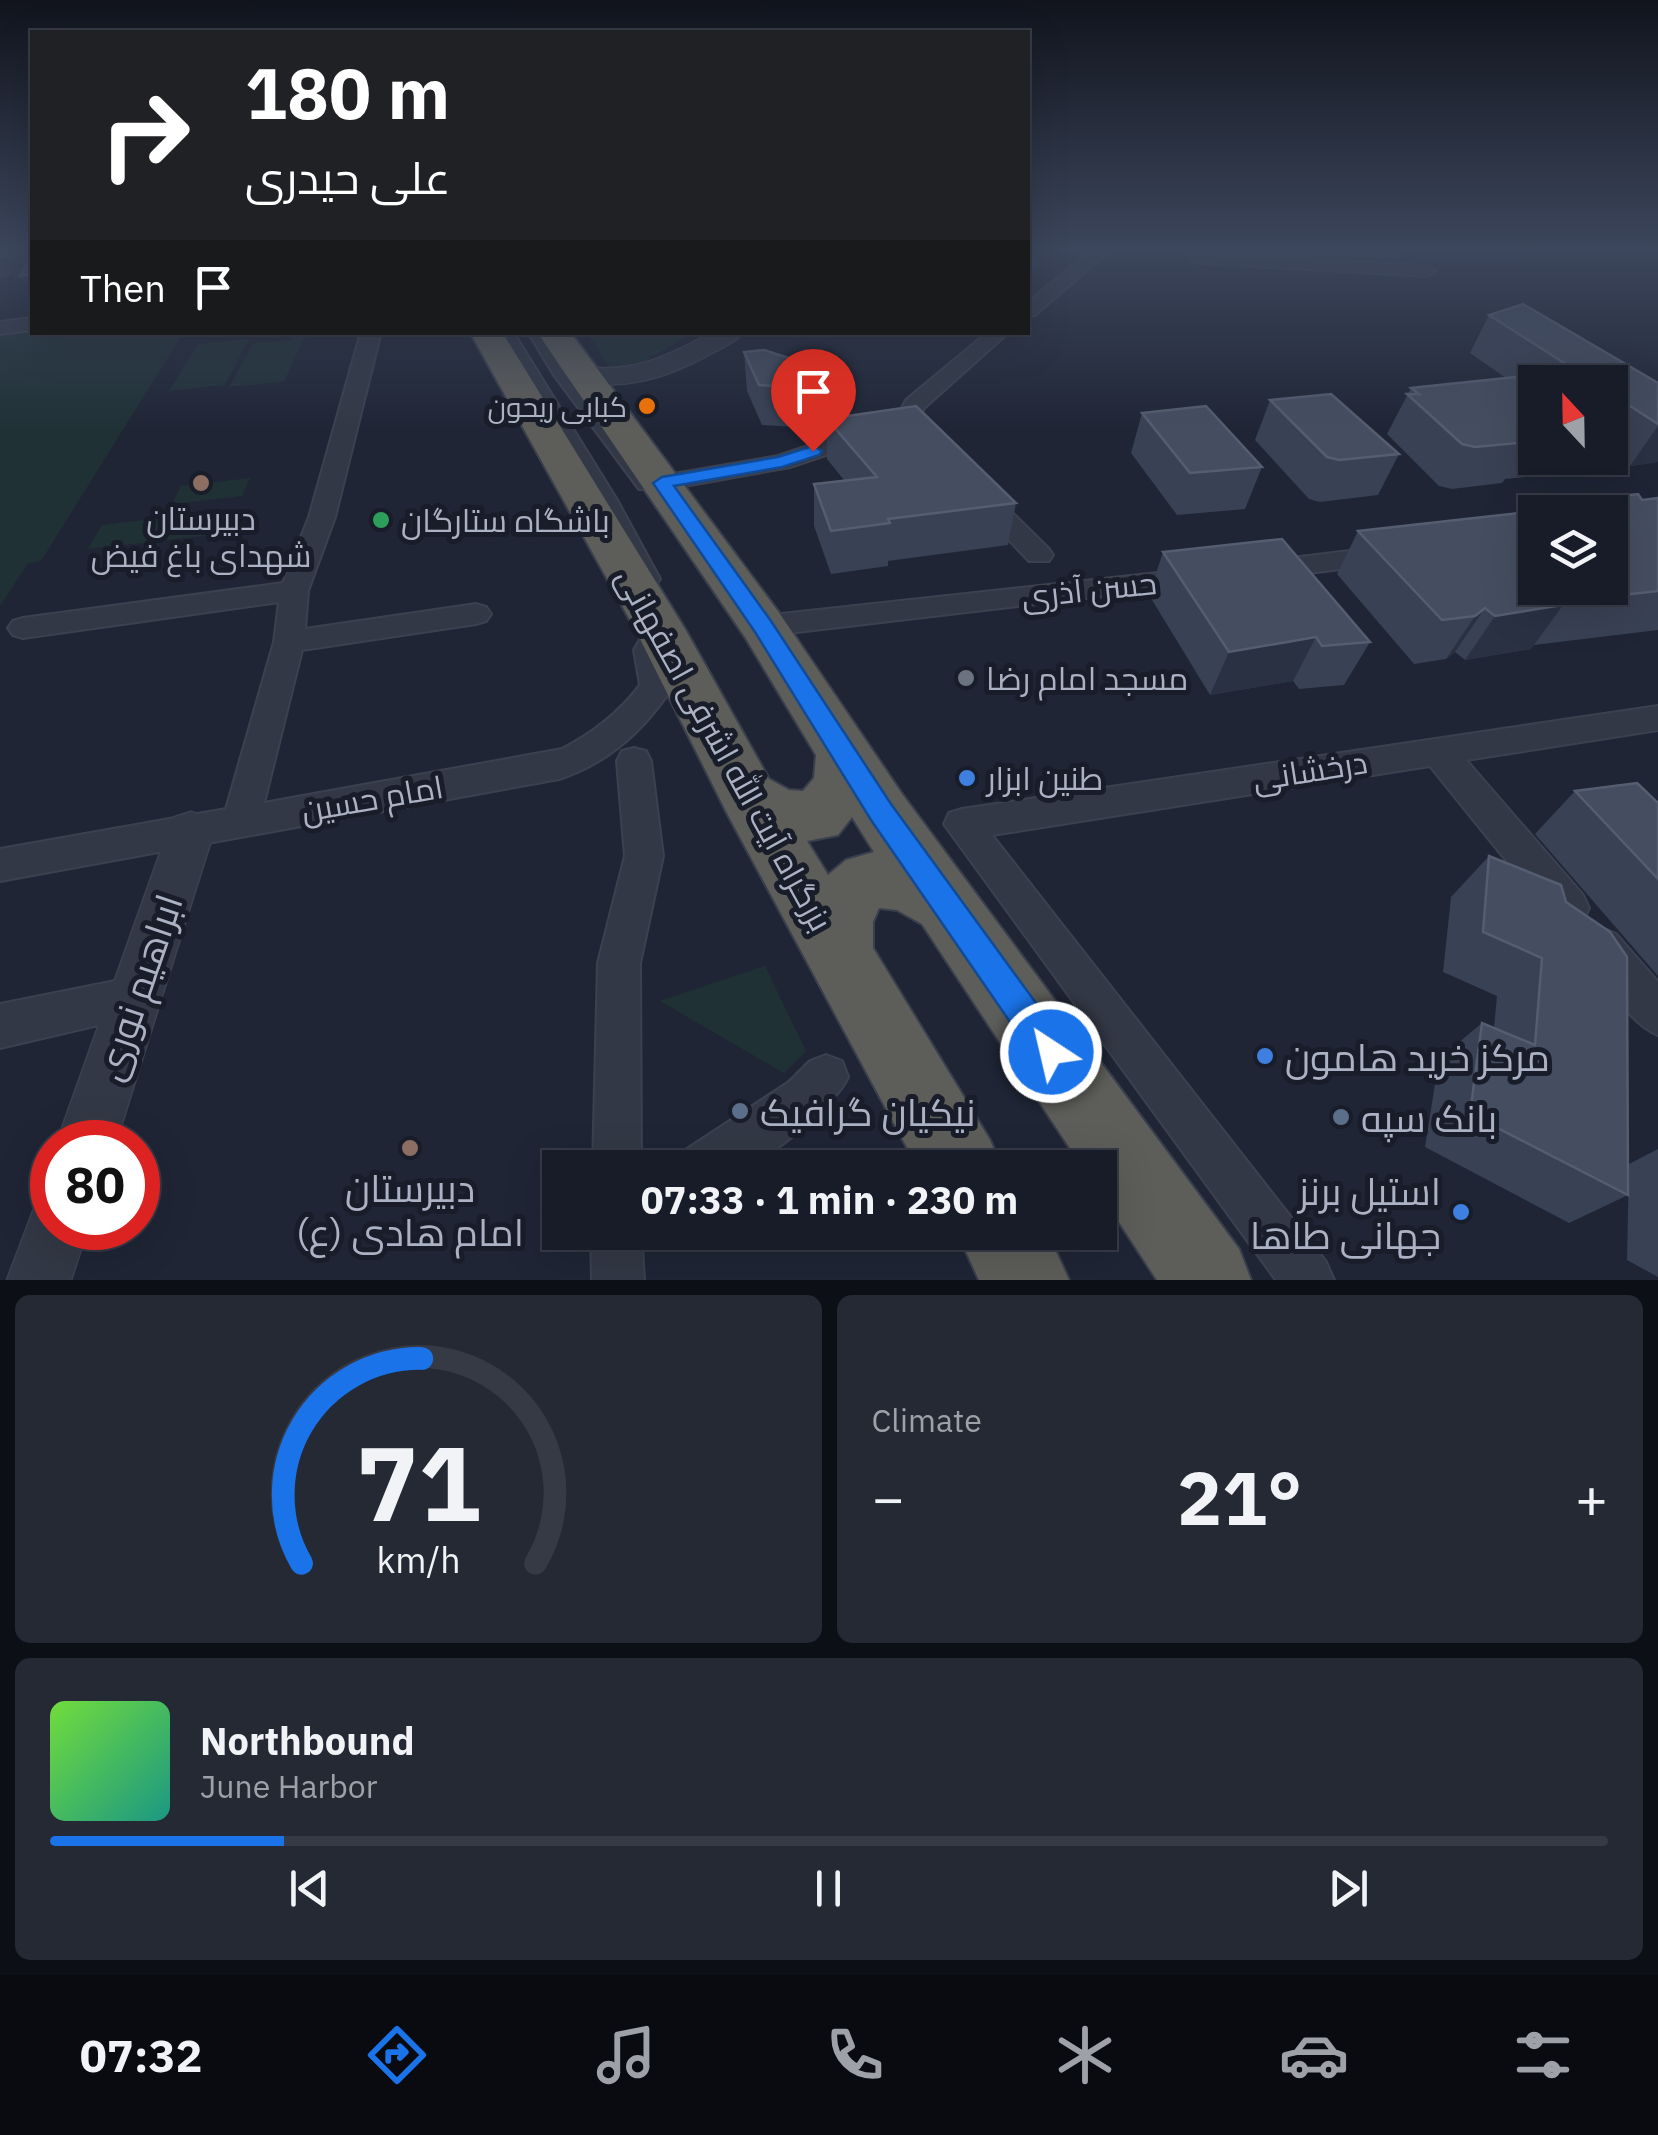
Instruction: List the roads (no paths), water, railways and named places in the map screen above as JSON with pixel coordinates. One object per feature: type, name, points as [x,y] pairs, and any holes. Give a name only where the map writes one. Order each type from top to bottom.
[{"type":"highway","name":"بزرگراه آیت الله اشرفی اصفهانی","points":[[488,335],[536,423],[672,628],[738,776],[952,1150]]},
{"type":"highway","points":[[555,335],[763,626],[844,752],[1208,1280]]},
{"type":"highway","points":[[738,776],[780,814],[817,817],[843,785],[844,752]]},
{"type":"highway","points":[[839,951],[842,909],[852,890],[864,880],[880,876],[902,881],[965,929]]},
{"type":"highway","points":[[1009,1250],[1026,1280]]},
{"type":"street","points":[[0,328],[30,324]]},
{"type":"street","points":[[241,821],[288,642],[294,591],[322,517],[370,335]]},
{"type":"street","points":[[580,374],[619,380],[654,373],[726,335]]},
{"type":"street","points":[[613,415],[700,359],[728,335]]},
{"type":"street","points":[[662,483],[782,462],[914,427],[914,405],[996,335]]},
{"type":"street","points":[[960,474],[1038,555]]},
{"type":"street","name":"حسن آذری","points":[[763,626],[1416,552]]},
{"type":"street","points":[[23,628],[294,591]]},
{"type":"street","points":[[288,642],[476,614]]},
{"type":"street","name":"امام حسین","points":[[0,865],[559,764],[586,754],[636,718],[656,687],[650,650],[672,628]]},
{"type":"street","name":"درخشانی","points":[[1308,1280],[962,824],[1437,750],[1653,724]]},
{"type":"street","points":[[1437,750],[1658,1014]]},
{"type":"street","points":[[616,1150],[619,963],[644,856],[634,761]]},
{"type":"street","name":"ابراهیم نوری","points":[[93,1120],[191,831]]},
{"type":"street","points":[[0,1026],[134,998]]},
{"type":"street","points":[[727,1150],[804,1098],[826,1077]]},
{"type":"street","points":[[39,1280],[49,1250]]},
{"type":"street","points":[[617,1250],[618,1280]]},
{"type":"lane","points":[[510,335],[612,500],[672,628]]},
{"type":"lane","points":[[535,335],[558,372],[844,752]]},
{"type":"lane","points":[[965,929],[1075,1132]]},
{"type":"lane","points":[[881,1024],[975,1150]]},
{"type":"place","name":"کبابی ریحون","points":[[647,406]]},
{"type":"place","name":"دبیرستان شهدای باغ فیض","points":[[201,483]]},
{"type":"place","name":"باشگاه ستارگان","points":[[381,520]]},
{"type":"place","name":"مسجد امام رضا","points":[[966,678]]},
{"type":"place","name":"طنین ابزار","points":[[967,778]]},
{"type":"place","name":"مرکز خرید هامون","points":[[1265,1056]]},
{"type":"place","name":"نیکیان گرافیک","points":[[740,1111]]},
{"type":"place","name":"بانک سپه","points":[[1341,1117]]},
{"type":"place","name":"دبیرستان امام هادی (ع)","points":[[410,1148]]},
{"type":"place","name":"استیل برنز جهانی طاها","points":[[1461,1212]]}]
